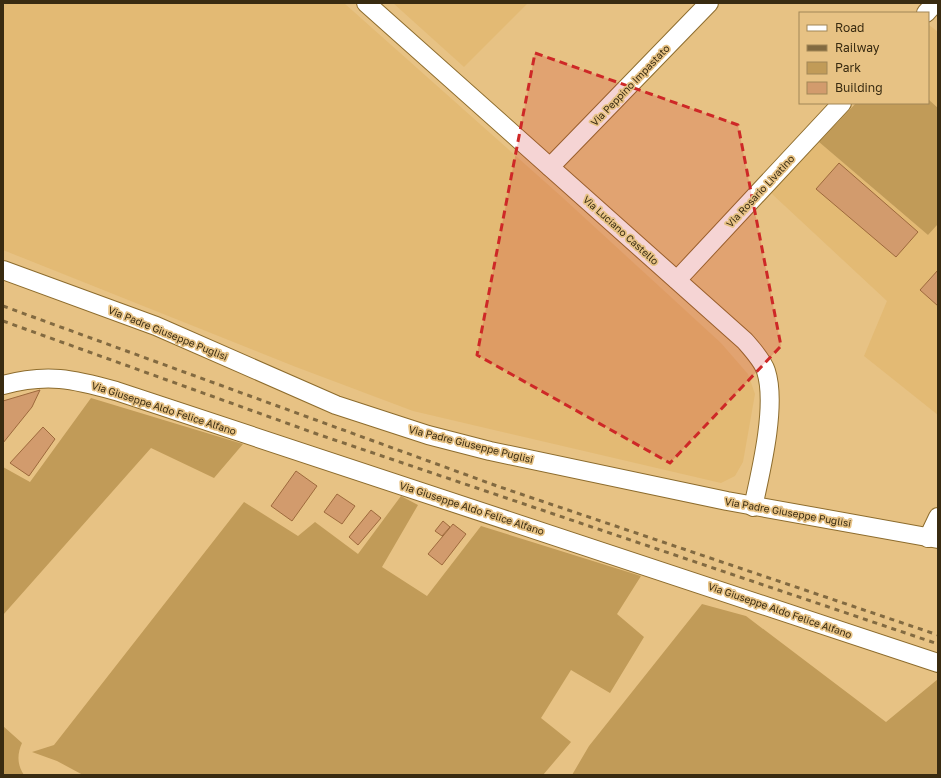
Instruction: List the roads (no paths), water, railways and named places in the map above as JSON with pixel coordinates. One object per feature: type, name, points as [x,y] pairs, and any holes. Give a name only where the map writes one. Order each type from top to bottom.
[{"type":"street","name":"Via Luciano Castello","points":[[366,3],[745,341],[766,370],[771,401],[762,468],[753,507]]},
{"type":"street","name":"Via Peppino Impastato","points":[[550,167],[709,3]]},
{"type":"street","points":[[927,12],[935,3]]},
{"type":"street","name":"Via Rosario Livatino","points":[[677,280],[841,104]]},
{"type":"street","name":"Via Padre Giuseppe Puglisi","points":[[3,270],[156,326],[336,405],[428,435],[498,452],[753,507],[933,538]]},
{"type":"street","name":"Via Giuseppe Aldo Felice Alfano","points":[[3,385],[24,379],[52,377],[78,380],[116,391],[938,663]]},
{"type":"street","points":[[933,538],[938,517]]},
{"type":"railway","points":[[3,306],[497,486],[938,635]]},
{"type":"railway","points":[[3,321],[317,434],[938,644]]}]
